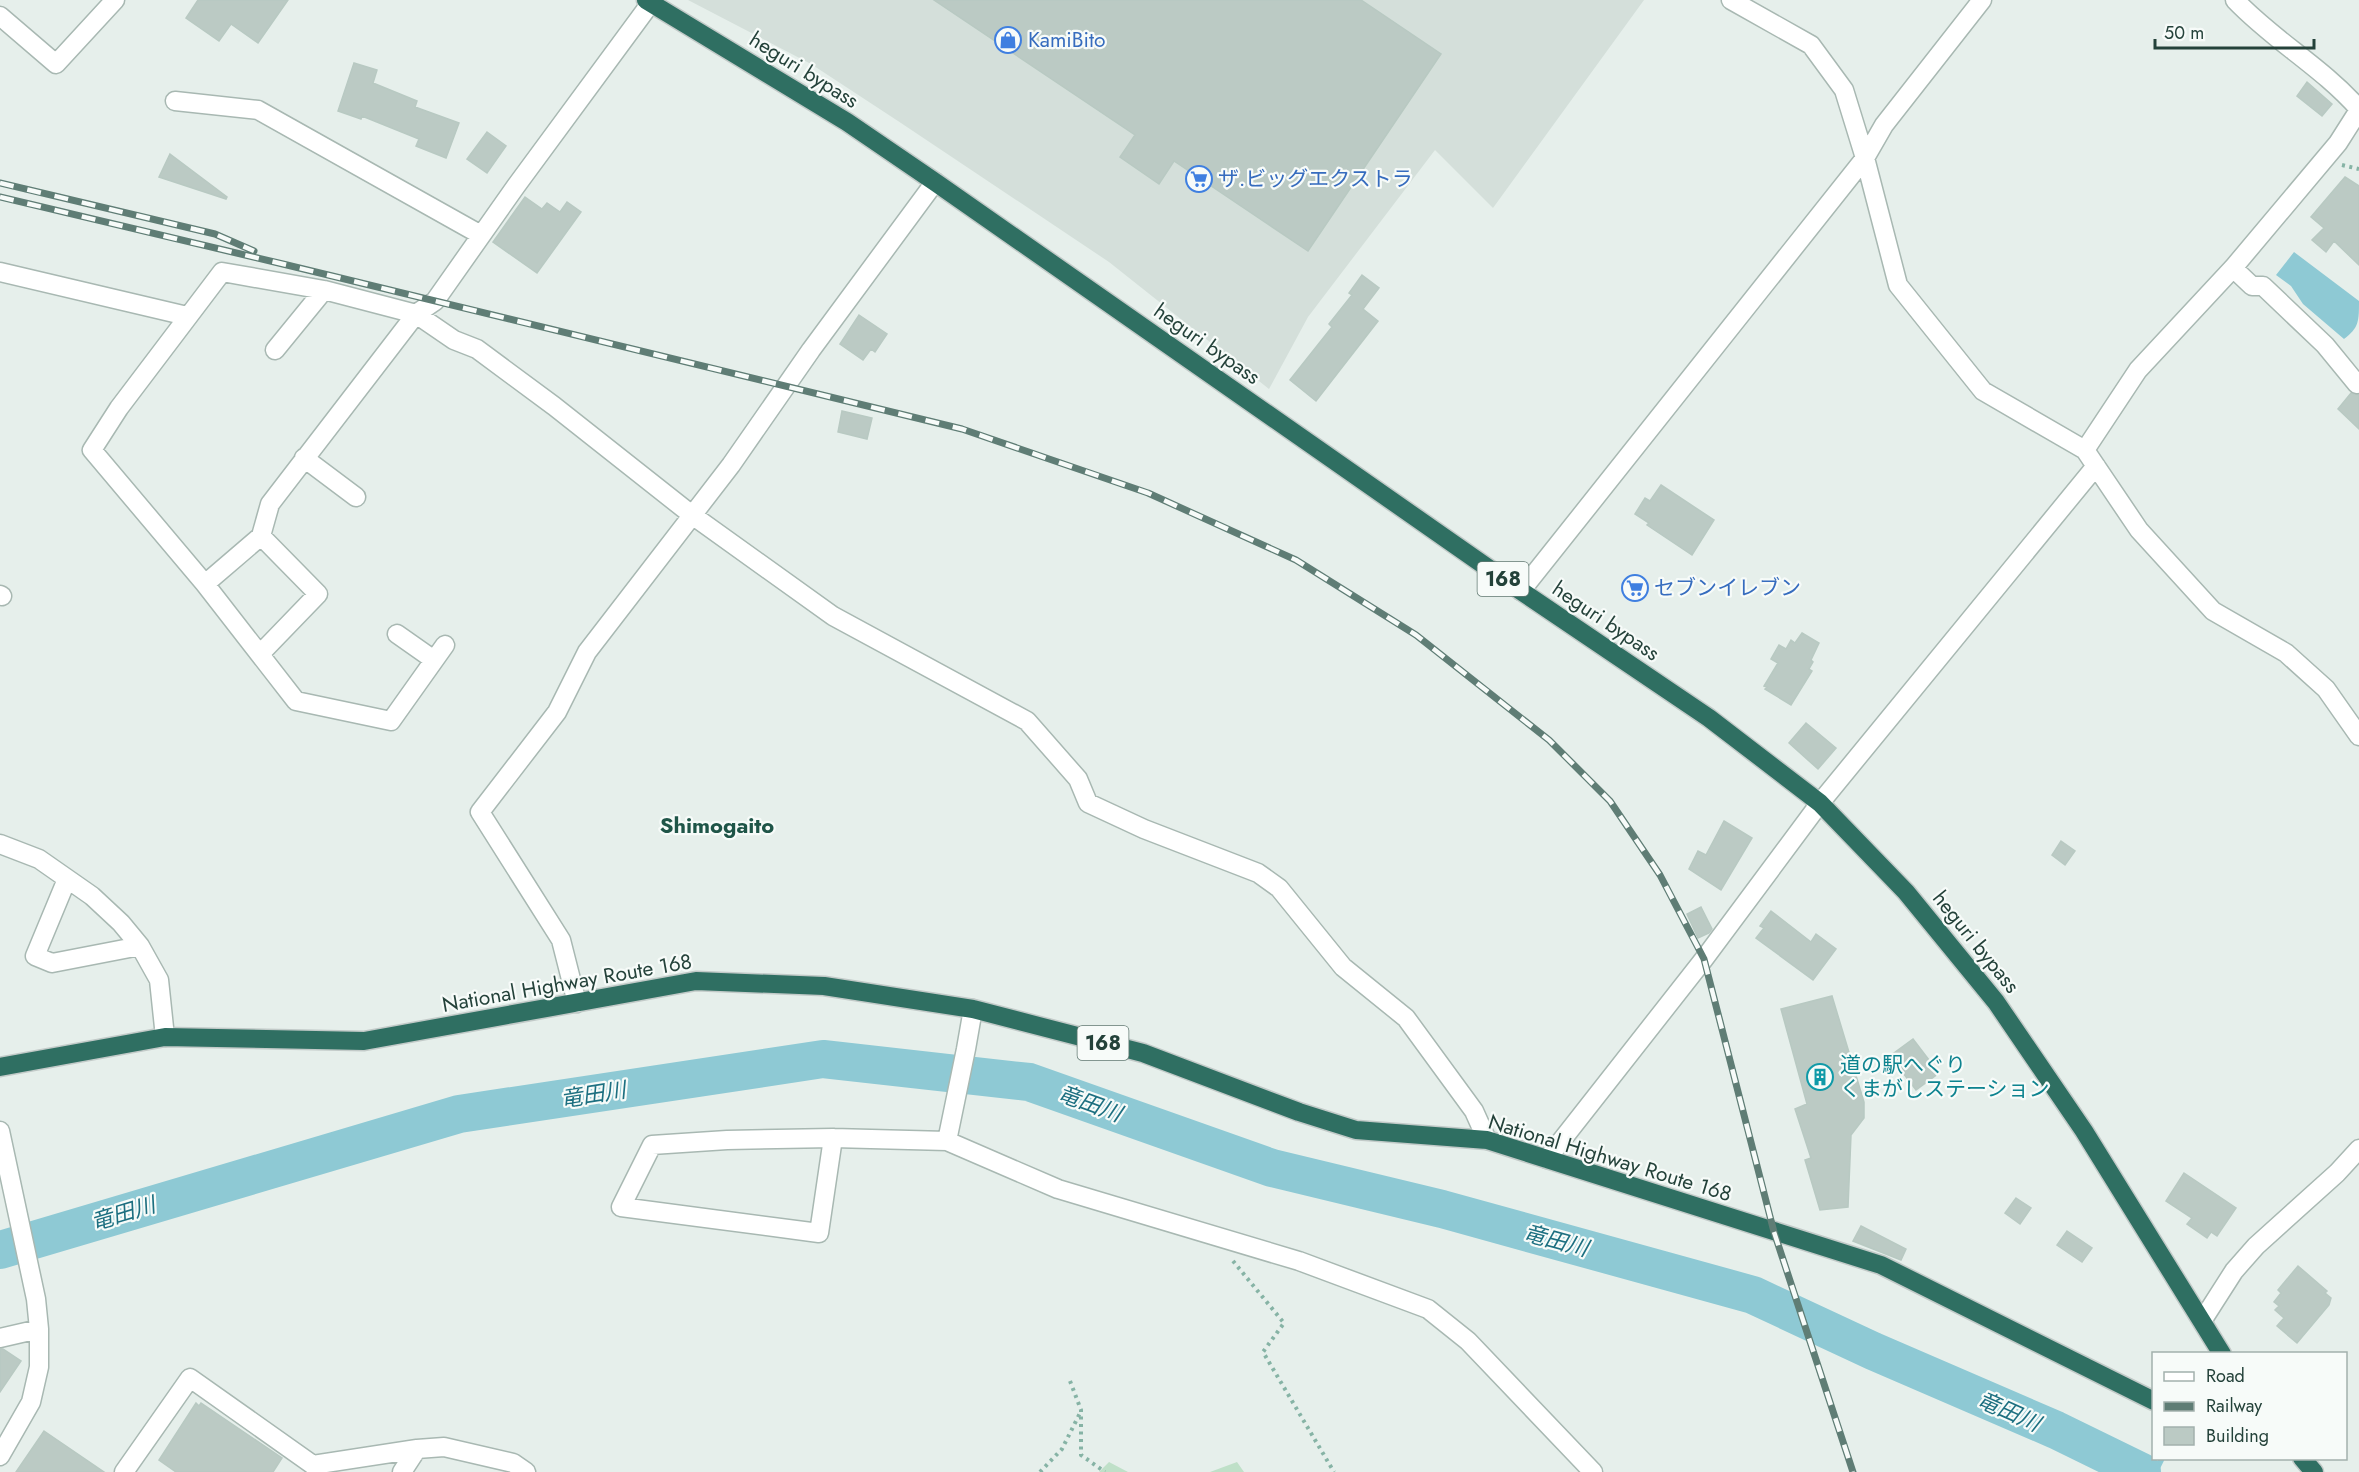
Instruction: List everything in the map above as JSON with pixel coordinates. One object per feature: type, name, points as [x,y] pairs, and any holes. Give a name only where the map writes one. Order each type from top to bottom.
[{"type":"highway","name":"heguri bypass","points":[[650,1],[847,122],[935,182],[1521,591],[1710,718],[1820,803],[1906,892],[1996,1002],[2084,1131],[2221,1352]]},
{"type":"highway","name":"National Highway Route 168","points":[[0,1066],[165,1037],[364,1041],[696,981],[824,986],[972,1009],[1143,1053],[1299,1112],[1356,1130],[1487,1140],[1881,1265],[2152,1400]]},
{"type":"highway","points":[[2304,1460],[2314,1472]]},
{"type":"street","points":[[0,16],[56,64],[115,0]]},
{"type":"street","points":[[1731,0],[1811,45],[1844,90],[1865,158],[1898,285],[1983,391],[2085,450],[2139,530],[2213,611],[2286,653],[2326,689],[2359,736]]},
{"type":"street","points":[[1521,591],[1865,158],[1884,125],[1982,0]]},
{"type":"street","points":[[2085,450],[2138,370],[2233,268],[2338,143],[2359,110],[2340,88],[2257,24],[2235,0]]},
{"type":"street","points":[[205,584],[261,536],[270,504],[416,314],[435,301],[650,1]]},
{"type":"street","points":[[175,101],[258,110],[481,236]]},
{"type":"street","points":[[577,1003],[561,940],[480,812],[556,712],[587,652],[731,465],[811,350],[935,182]]},
{"type":"street","points":[[2233,268],[2252,286],[2263,286],[2325,345],[2358,384],[2359,382]]},
{"type":"street","points":[[0,272],[187,316]]},
{"type":"street","points":[[397,634],[439,652],[392,721],[296,701],[261,653],[205,584],[92,450],[119,408],[222,272],[324,290],[416,314],[454,340],[477,349],[563,413],[692,515],[834,616],[1027,721],[1078,779],[1088,803],[1144,829],[1258,873],[1279,888],[1343,967],[1406,1018],[1474,1111],[1487,1140]]},
{"type":"street","points":[[275,350],[324,290]]},
{"type":"street","points":[[304,458],[356,497]]},
{"type":"street","points":[[1547,1159],[1670,1003],[1820,803],[2096,466]]},
{"type":"street","points":[[261,536],[318,594],[261,653]]},
{"type":"street","points":[[0,844],[39,859],[92,896],[121,923],[140,946],[159,980],[165,1037]]},
{"type":"street","points":[[67,879],[35,956],[52,963],[140,946]]},
{"type":"street","points":[[947,1141],[972,1009]]},
{"type":"street","points":[[0,1131],[36,1299],[39,1329],[39,1367],[31,1402],[0,1456]]},
{"type":"street","points":[[833,1138],[819,1233],[621,1208],[651,1145],[727,1140],[833,1138],[947,1141],[1058,1189],[1299,1261],[1428,1309],[1468,1341],[1593,1472]]},
{"type":"street","points":[[2202,1321],[2234,1271],[2256,1246],[2337,1173],[2359,1149]]},
{"type":"street","points":[[0,1338],[39,1329]]},
{"type":"street","points":[[127,1471],[190,1378],[313,1465],[444,1447],[513,1463],[526,1472]]},
{"type":"street","points":[[402,1472],[417,1449]]},
{"type":"path","points":[[1213,1237],[1284,1323],[1263,1352],[1334,1472]]},
{"type":"path","points":[[1070,1381],[1082,1410],[1081,1455],[1105,1472]]},
{"type":"path","points":[[1040,1472],[1062,1449],[1082,1410]]},
{"type":"shaded area","name":"ザ.ビッグエクストラ","points":[[688,0],[1644,0],[1493,208],[1435,150],[1308,317],[1269,389],[1109,262],[811,64]]},
{"type":"green space","points":[[1109,1462],[1128,1472],[1099,1472]]},
{"type":"green space","points":[[1237,1462],[1244,1472],[1210,1472]]},
{"type":"water","points":[[2294,252],[2359,301],[2357,323],[2353,331],[2344,339],[2303,304],[2291,286],[2276,275]]},
{"type":"building","points":[[198,0],[288,0],[258,43],[231,24],[219,41],[186,18]]},
{"type":"building","points":[[934,0],[1361,0],[1441,54],[1308,251],[1174,161],[1159,184],[1120,157],[1135,135]]},
{"type":"building","points":[[354,63],[377,70],[373,83],[417,101],[415,107],[459,123],[446,158],[416,146],[419,139],[362,116],[361,119],[338,111]]},
{"type":"building","points":[[2307,82],[2332,104],[2322,116],[2297,96]]},
{"type":"building","points":[[487,132],[506,146],[487,173],[467,159]]},
{"type":"building","points":[[170,154],[227,197],[226,199],[159,177]]},
{"type":"building","points":[[2345,177],[2359,186],[2359,265],[2334,241],[2326,252],[2312,240],[2324,228],[2311,217]]},
{"type":"building","points":[[525,197],[542,209],[547,203],[560,212],[567,202],[581,212],[537,273],[493,242]]},
{"type":"building","points":[[1362,275],[1379,288],[1363,309],[1378,321],[1316,401],[1290,380],[1332,327],[1329,324],[1352,295],[1349,293]]},
{"type":"building","points":[[859,315],[887,334],[875,352],[871,349],[863,360],[840,344]]},
{"type":"building","points":[[2351,393],[2359,395],[2359,429],[2338,409]]},
{"type":"building","points":[[842,411],[872,418],[867,439],[838,432]]},
{"type":"building","points":[[1661,485],[1714,520],[1692,555],[1647,525],[1649,523],[1635,514],[1645,498],[1650,501]]},
{"type":"building","points":[[1802,633],[1819,643],[1811,660],[1813,662],[1809,669],[1812,671],[1791,705],[1765,689],[1767,687],[1764,686],[1778,663],[1771,659],[1779,645],[1786,649],[1791,640],[1795,643]]},
{"type":"building","points":[[1806,723],[1836,748],[1818,769],[1789,743]]},
{"type":"building","points":[[1724,821],[1752,838],[1721,890],[1689,869],[1698,851],[1706,855]]},
{"type":"building","points":[[2061,841],[2075,851],[2065,865],[2052,855]]},
{"type":"building","points":[[1701,907],[1712,929],[1698,938],[1687,914]]},
{"type":"building","points":[[1771,911],[1811,942],[1816,934],[1836,949],[1813,980],[1756,938],[1764,928],[1760,926]]},
{"type":"building","name":"道の駅へぐり くまがしステーション","points":[[1832,996],[1864,1102],[1864,1118],[1851,1135],[1848,1207],[1820,1210],[1805,1160],[1811,1158],[1795,1109],[1807,1104],[1781,1009]]},
{"type":"building","points":[[1913,1039],[1939,1073],[1916,1090],[1890,1056]]},
{"type":"building","points":[[2184,1173],[2236,1208],[2217,1236],[2211,1232],[2207,1238],[2187,1224],[2192,1218],[2166,1201]]},
{"type":"building","points":[[2016,1198],[2031,1208],[2020,1224],[2005,1213]]},
{"type":"building","points":[[1861,1226],[1906,1249],[1901,1260],[1853,1241]]},
{"type":"building","points":[[2067,1231],[2092,1248],[2082,1262],[2057,1245]]},
{"type":"building","points":[[2298,1266],[2327,1291],[2325,1293],[2331,1298],[2329,1305],[2297,1343],[2277,1326],[2284,1318],[2275,1310],[2279,1306],[2274,1302],[2281,1293],[2278,1290]]},
{"type":"building","points":[[0,1349],[21,1361],[0,1392]]},
{"type":"building","points":[[196,1403],[199,1406],[201,1403],[282,1458],[273,1472],[176,1472],[159,1460]]},
{"type":"building","points":[[44,1431],[104,1472],[16,1472]]},
{"type":"waterway","name":"竜田川","points":[[0,1250],[459,1114],[823,1059],[1029,1082],[1272,1168],[1442,1209],[1753,1295],[1873,1351],[2056,1430],[2142,1472]]},
{"type":"waterway","points":[[2155,1472],[2161,1460]]},
{"type":"railway","points":[[0,183],[215,234],[254,251]]},
{"type":"railway","points":[[0,197],[962,429],[1148,493],[1296,560],[1416,635],[1549,740],[1610,801],[1660,875],[1704,959],[1774,1232],[1853,1472]]},
{"type":"place","name":"KamiBito","points":[[1008,40]]},
{"type":"place","name":"ザ.ビッグエクストラ","points":[[1199,179]]},
{"type":"place","name":"セブンイレブン","points":[[1635,588]]},
{"type":"place","name":"道の駅へぐり くまがしステーション","points":[[1820,1077]]},
{"type":"district","name":"Shimogaito","points":[[717,825]]}]
